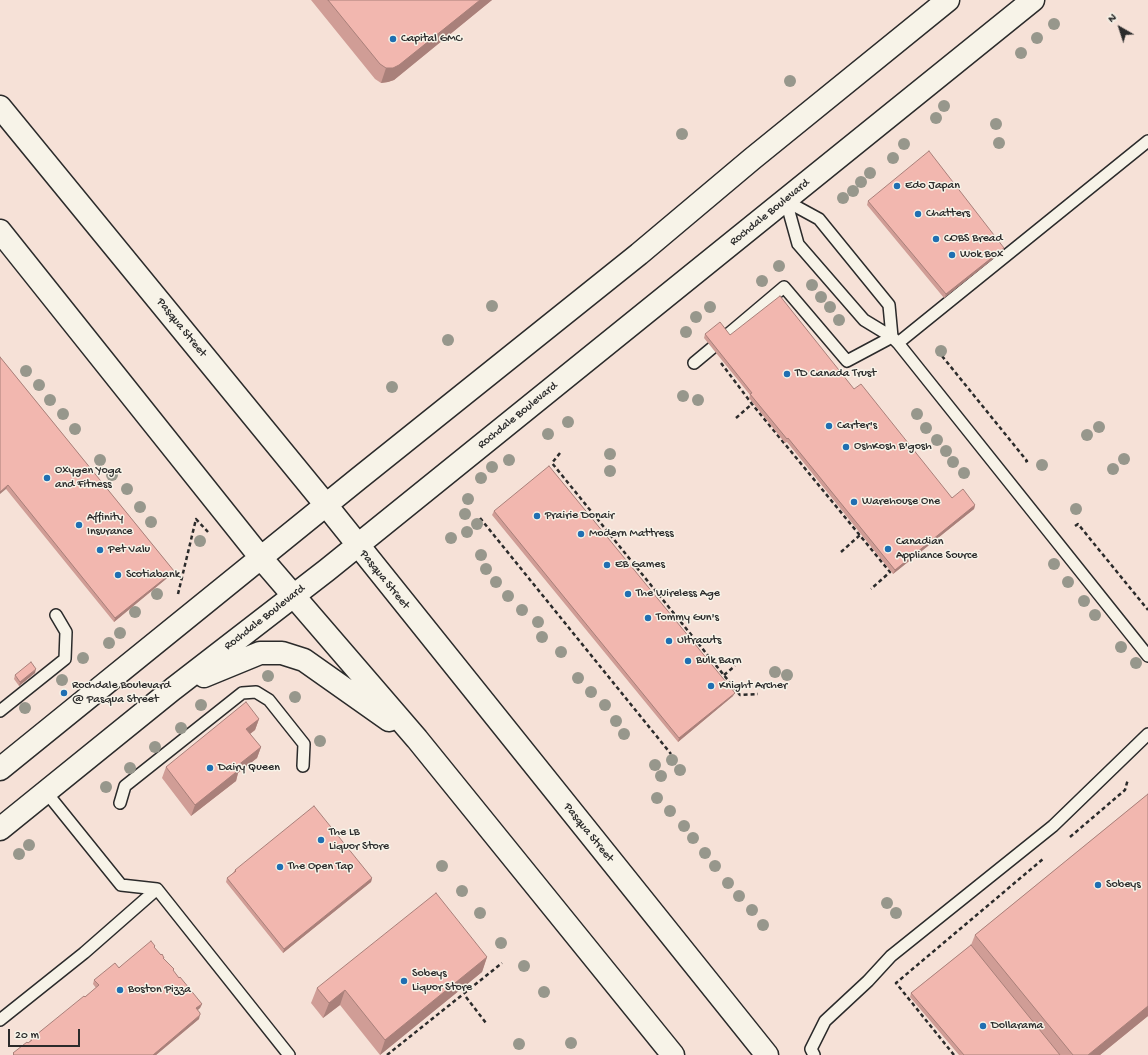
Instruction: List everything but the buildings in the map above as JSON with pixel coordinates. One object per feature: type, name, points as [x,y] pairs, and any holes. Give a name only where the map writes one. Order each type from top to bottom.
[{"type":"main road","points":[[0,769],[639,254],[752,159],[948,0]]},
{"type":"main road","name":"Rochdale Boulevard","points":[[0,828],[174,689],[357,546],[1033,0]]},
{"type":"main road","name":"Pasqua Street","points":[[0,107],[326,505],[357,546],[766,1055]]},
{"type":"main road","points":[[2,238],[261,558],[417,739],[673,1055]]},
{"type":"main road","points":[[174,689],[260,653],[282,653],[304,660],[417,739]]},
{"type":"lane","points":[[726,336],[784,287],[847,361],[895,340],[1148,141]]},
{"type":"lane","points":[[786,201],[798,244],[864,320],[895,340],[1148,656]]},
{"type":"lane","points":[[786,201],[819,219],[889,305],[895,340]]},
{"type":"lane","points":[[694,363],[712,348]]},
{"type":"lane","points":[[0,711],[65,659],[66,632],[56,615]]},
{"type":"lane","points":[[120,803],[125,786],[242,693],[256,692],[269,700],[304,744],[303,766]]},
{"type":"lane","points":[[814,1055],[811,1049],[825,1021],[891,956],[1053,826],[1148,734]]},
{"type":"lane","points":[[46,792],[121,885],[157,889],[289,1055]]},
{"type":"lane","points":[[0,1020],[84,953],[157,889]]},
{"type":"path","points":[[942,356],[1027,461],[1023,463]]},
{"type":"path","points":[[720,363],[890,572],[871,589]]},
{"type":"path","points":[[736,418],[752,404]]},
{"type":"path","points":[[560,453],[552,463],[740,695],[758,694]]},
{"type":"path","points":[[480,518],[671,754]]},
{"type":"path","points":[[178,594],[196,519],[209,533]]},
{"type":"path","points":[[1075,526],[1078,524],[1148,610]]},
{"type":"path","points":[[841,552],[860,536]]},
{"type":"path","points":[[724,675],[735,666]]},
{"type":"path","points":[[1070,837],[1125,790],[1130,775]]},
{"type":"path","points":[[954,1055],[896,983],[1046,857]]},
{"type":"path","points":[[387,1055],[502,963]]},
{"type":"path","points":[[466,997],[486,1023]]},
{"type":"place","name":"Capital GMC","points":[[393,39]]},
{"type":"place","name":"Edo Japan","points":[[897,186]]},
{"type":"place","name":"Chatters","points":[[918,214]]},
{"type":"place","name":"COBS Bread","points":[[936,239]]},
{"type":"place","name":"Wok Box","points":[[952,255]]},
{"type":"place","name":"TD Canada Trust","points":[[787,374]]},
{"type":"place","name":"Carter's","points":[[829,426]]},
{"type":"place","name":"OshKosh B'gosh","points":[[846,447]]},
{"type":"place","name":"Oxygen Yoga and Fitness","points":[[47,478]]},
{"type":"place","name":"Warehouse One","points":[[854,502]]},
{"type":"place","name":"Prairie Donair","points":[[537,516]]},
{"type":"place","name":"Affinity Insurance","points":[[79,525]]},
{"type":"place","name":"Modern Mattress","points":[[581,534]]},
{"type":"place","name":"Canadian Appliance Source","points":[[888,549]]},
{"type":"place","name":"Pet Valu","points":[[100,550]]},
{"type":"place","name":"EB Games","points":[[607,565]]},
{"type":"place","name":"Scotiabank","points":[[118,575]]},
{"type":"place","name":"The Wireless Age","points":[[628,594]]},
{"type":"place","name":"Tommy Gun's","points":[[648,618]]},
{"type":"place","name":"Ultracuts","points":[[669,641]]},
{"type":"place","name":"Bulk Barn","points":[[688,661]]},
{"type":"place","name":"Knight Archer","points":[[711,686]]},
{"type":"place","name":"Rochdale Boulevard @ Pasqua Street","points":[[64,693]]},
{"type":"place","name":"Dairy Queen","points":[[210,768]]},
{"type":"place","name":"The LB Liquor Store","points":[[321,840]]},
{"type":"place","name":"The Open Tap","points":[[280,867]]},
{"type":"place","name":"Sobeys","points":[[1098,885]]},
{"type":"place","name":"Sobeys Liquor Store","points":[[404,981]]},
{"type":"place","name":"Boston Pizza","points":[[120,990]]},
{"type":"place","name":"Dollarama","points":[[983,1026]]}]
